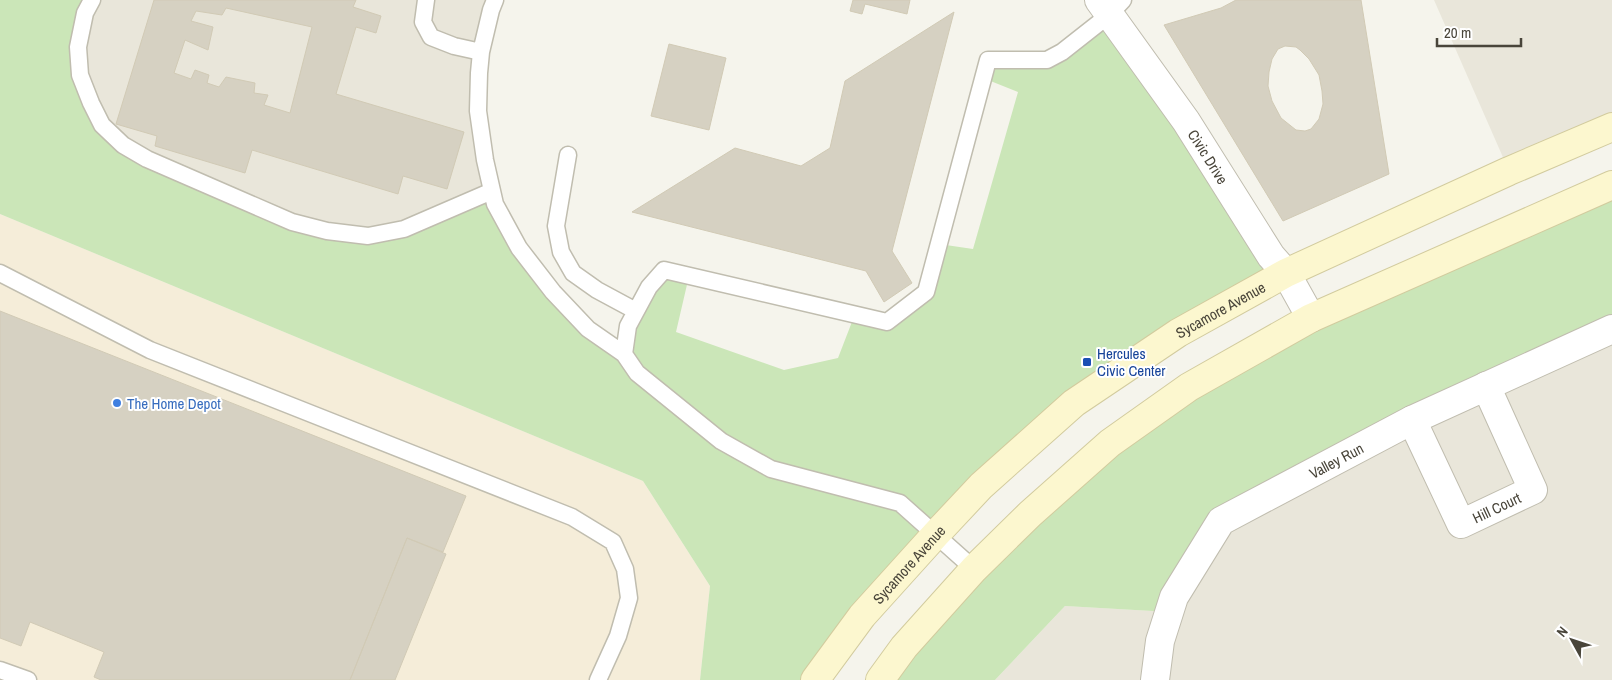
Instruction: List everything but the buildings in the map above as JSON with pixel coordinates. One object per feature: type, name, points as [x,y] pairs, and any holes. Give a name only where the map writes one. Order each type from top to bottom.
[{"type":"main road","name":"Sycamore Avenue","points":[[815,680],[862,616],[936,534],[981,486],[1074,403],[1178,333],[1286,273],[1509,171],[1612,127]]},
{"type":"main road","points":[[880,680],[904,647],[974,569],[1030,514],[1110,443],[1189,387],[1311,318],[1612,186]]},
{"type":"street","name":"Civic Drive","points":[[1110,5],[1271,256],[1286,273],[1311,318]]},
{"type":"street","name":"Valley Run","points":[[1155,680],[1160,641],[1174,597],[1220,522],[1412,420],[1612,329]]},
{"type":"street","name":"Hill Court","points":[[1412,420],[1461,524],[1533,490],[1486,386]]},
{"type":"lane","points":[[92,0],[86,13],[78,47],[80,75],[102,125],[123,145],[147,159],[292,222],[327,231],[368,236],[404,229],[492,191]]},
{"type":"lane","points":[[426,0],[423,22],[431,37],[454,46],[481,52]]},
{"type":"lane","points":[[495,0],[481,52],[478,111],[485,160],[495,204],[519,248],[552,292],[588,328],[624,354],[637,373],[721,441],[771,469],[900,503],[974,569]]},
{"type":"lane","points":[[624,354],[628,326],[648,287],[664,270],[888,322],[926,292],[988,60],[1046,60],[1062,52],[1110,5]]},
{"type":"lane","points":[[568,155],[556,226],[561,252],[573,273],[597,290],[636,311]]},
{"type":"lane","points":[[0,273],[150,350],[572,518],[613,542],[625,569],[629,598],[618,636],[598,680]]},
{"type":"lane","points":[[0,670],[28,680]]},
{"type":"shaded area","points":[[92,0],[495,0],[481,52],[492,191],[404,229],[327,231],[123,145],[80,75]]},
{"type":"shaded area","points":[[1434,0],[1612,0],[1612,127],[1509,171]]},
{"type":"shaded area","points":[[0,214],[643,481],[710,586],[700,680],[0,680]]},
{"type":"shaded area","points":[[1612,329],[1612,680],[995,680],[1065,606],[1170,612],[1221,521]]},
{"type":"green space","points":[[0,0],[92,0],[80,75],[123,145],[292,222],[368,236],[492,191],[519,248],[624,354],[628,326],[664,270],[689,276],[676,332],[784,370],[838,358],[855,314],[888,322],[926,292],[939,244],[973,249],[1018,92],[983,78],[988,60],[1047,60],[1109,15],[1286,273],[1073,403],[815,680],[700,680],[710,586],[643,481],[0,214]]},
{"type":"green space","points":[[1612,185],[1612,329],[1221,521],[1170,612],[1065,606],[995,680],[880,680],[905,647],[1189,387]]},
{"type":"place","name":"Hercules Civic Center","points":[[1087,362]]},
{"type":"place","name":"The Home Depot","points":[[117,403]]}]
